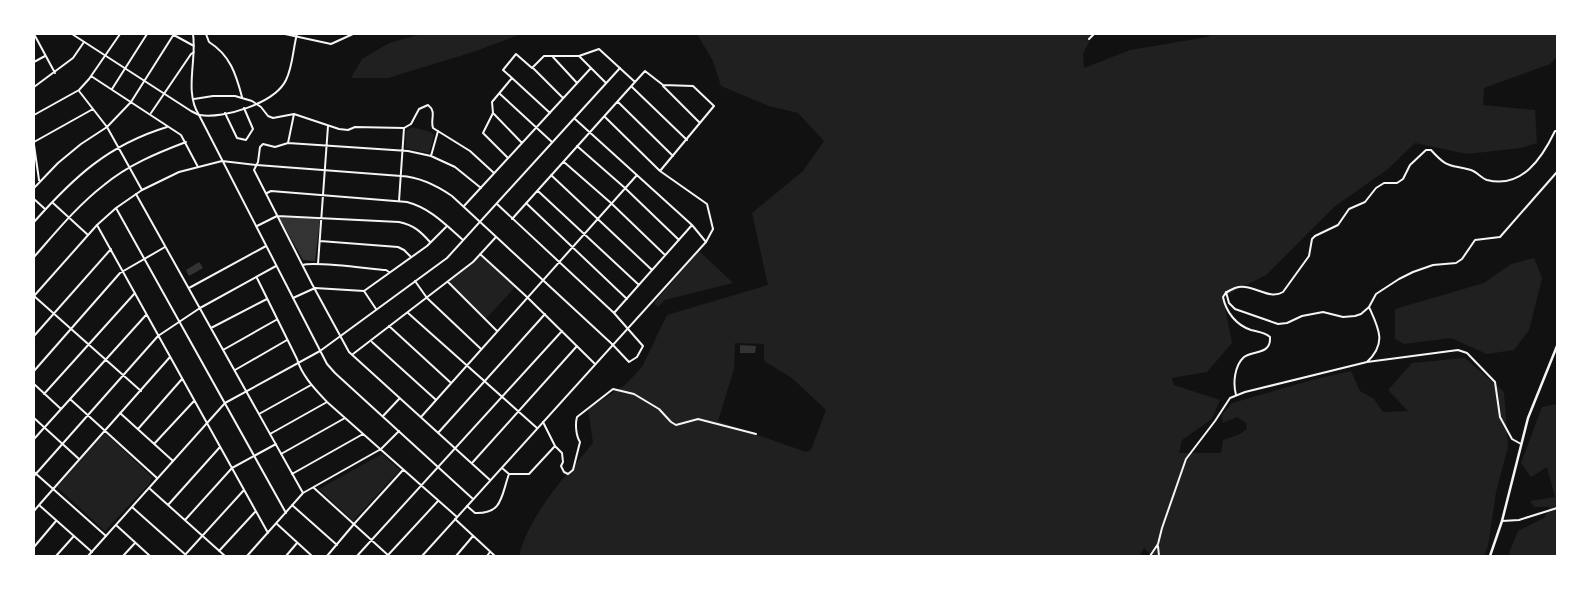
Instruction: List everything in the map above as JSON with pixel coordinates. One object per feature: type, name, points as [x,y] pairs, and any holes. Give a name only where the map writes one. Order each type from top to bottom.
[{"type":"main road","points":[[1490,556],[1502,521],[1528,418],[1557,346]]},
{"type":"street","points":[[34,34],[55,73]]},
{"type":"street","points":[[72,34],[164,94],[199,115],[206,116],[244,108],[272,96],[287,79],[296,35]]},
{"type":"street","points":[[34,115],[79,90],[120,34]]},
{"type":"street","points":[[112,89],[147,34]]},
{"type":"street","points":[[34,188],[81,144],[107,127],[131,102],[173,34],[194,47]]},
{"type":"street","points":[[193,34],[192,84],[195,108],[327,364],[473,499]]},
{"type":"street","points":[[206,34],[209,42],[217,46],[228,59],[242,98]]},
{"type":"street","points":[[285,34],[331,44],[353,34]]},
{"type":"street","points":[[1089,39],[1094,34]]},
{"type":"street","points":[[34,87],[73,58],[84,42]]},
{"type":"street","points":[[532,68],[544,56],[579,56],[599,49],[635,82]]},
{"type":"street","points":[[150,114],[194,52]]},
{"type":"street","points":[[550,113],[503,70],[516,54],[563,98]]},
{"type":"street","points":[[34,62],[46,55]]},
{"type":"street","points":[[552,56],[577,82]]},
{"type":"street","points":[[579,56],[606,83]]},
{"type":"street","points":[[464,206],[591,68]]},
{"type":"street","points":[[88,556],[225,403],[320,351],[447,258],[620,68]]},
{"type":"street","points":[[512,219],[645,71],[663,85],[700,123]]},
{"type":"street","points":[[91,76],[182,135],[198,167]]},
{"type":"street","points":[[508,158],[483,133],[493,113],[492,102],[512,78]]},
{"type":"street","points":[[660,171],[714,106],[693,86],[663,85]]},
{"type":"street","points":[[632,87],[687,140]]},
{"type":"street","points":[[79,90],[107,127],[142,190]]},
{"type":"street","points":[[500,94],[552,142]]},
{"type":"street","points":[[194,99],[226,95],[242,98],[257,104],[268,116],[273,118],[294,114],[346,130],[355,127],[404,128],[410,124],[419,109],[428,105],[433,113],[431,125],[438,132],[470,151],[494,173]]},
{"type":"street","points":[[618,102],[673,156]]},
{"type":"street","points":[[225,113],[237,138],[246,140],[253,128],[244,108]]},
{"type":"street","points":[[40,181],[34,143],[93,109]]},
{"type":"street","points":[[493,113],[522,143]]},
{"type":"street","points":[[288,143],[294,114]]},
{"type":"street","points":[[422,556],[706,242],[713,229],[707,204],[660,171],[604,116]]},
{"type":"street","points":[[575,118],[692,225],[706,242]]},
{"type":"street","points":[[318,264],[328,126]]},
{"type":"street","points":[[34,222],[76,178],[94,163],[138,137],[168,127]]},
{"type":"street","points":[[399,201],[404,128]]},
{"type":"street","points":[[1236,395],[1235,378],[1240,363],[1250,354],[1263,351],[1268,346],[1270,337],[1246,328],[1228,313],[1223,298],[1226,292],[1240,286],[1248,286],[1269,294],[1283,292],[1309,256],[1312,239],[1315,236],[1338,225],[1349,209],[1365,202],[1376,188],[1384,183],[1397,183],[1403,179],[1410,165],[1426,150],[1431,150],[1442,163],[1449,166],[1471,170],[1484,179],[1508,181],[1518,178],[1529,171],[1547,148],[1555,131],[1557,131]]},
{"type":"street","points":[[431,156],[438,132]]},
{"type":"street","points":[[34,257],[69,217],[104,184],[130,168],[186,142]]},
{"type":"street","points":[[481,188],[455,167],[431,156],[402,151],[288,143],[275,147],[263,144],[260,148],[254,170],[314,288],[352,355],[490,480]]},
{"type":"street","points":[[577,146],[625,188],[679,240]]},
{"type":"street","points":[[140,391],[34,296],[97,225],[116,208],[142,190],[179,172],[222,161],[401,176],[423,180],[441,188],[464,206],[543,279],[629,362],[637,357],[644,346],[614,313],[497,204]]},
{"type":"street","points":[[563,161],[611,203],[665,255]]},
{"type":"street","points":[[1226,292],[1229,303],[1235,308],[1278,324],[1287,323],[1302,316],[1323,312],[1350,317],[1361,314],[1369,307],[1376,294],[1399,279],[1432,265],[1456,263],[1462,260],[1475,240],[1500,238],[1557,172]]},
{"type":"street","points":[[421,417],[637,174]]},
{"type":"street","points":[[551,175],[652,270]]},
{"type":"street","points":[[538,190],[639,284]]},
{"type":"street","points":[[266,193],[270,191],[399,201],[422,207],[432,213],[463,240]]},
{"type":"street","points":[[136,194],[303,493]]},
{"type":"street","points":[[34,199],[45,209]]},
{"type":"street","points":[[52,202],[88,235]]},
{"type":"street","points":[[526,203],[627,299]]},
{"type":"street","points":[[116,208],[286,512]]},
{"type":"street","points":[[257,226],[277,216],[404,223],[418,230],[430,242]]},
{"type":"street","points":[[97,225],[268,533]]},
{"type":"street","points":[[614,313],[692,225]]},
{"type":"street","points":[[293,298],[314,288],[364,291],[411,257],[447,226]]},
{"type":"street","points":[[352,355],[473,262],[496,237]]},
{"type":"street","points":[[320,241],[398,247],[411,257]]},
{"type":"street","points":[[189,288],[266,246]]},
{"type":"street","points":[[34,371],[123,271],[166,247]]},
{"type":"street","points":[[34,336],[111,250]]},
{"type":"street","points":[[480,254],[545,314],[595,364]]},
{"type":"street","points":[[303,265],[318,264],[386,270],[389,272]]},
{"type":"street","points":[[106,536],[53,488],[34,474],[158,336],[200,308],[276,266]]},
{"type":"street","points":[[257,278],[298,362],[311,384],[327,402],[438,500],[495,556]]},
{"type":"street","points":[[415,281],[427,298],[481,349]]},
{"type":"street","points":[[448,282],[497,330]]},
{"type":"street","points":[[364,291],[376,309]]},
{"type":"street","points":[[44,394],[135,293]]},
{"type":"street","points":[[211,328],[267,299]]},
{"type":"street","points":[[1368,362],[1377,351],[1380,337],[1375,318],[1369,307]]},
{"type":"street","points":[[408,312],[537,428]]},
{"type":"street","points":[[34,439],[146,314]]},
{"type":"street","points":[[438,433],[545,314]]},
{"type":"street","points":[[223,350],[277,320]]},
{"type":"street","points":[[389,326],[450,383]]},
{"type":"street","points":[[357,556],[562,331]]},
{"type":"street","points":[[234,370],[287,340]]},
{"type":"street","points":[[371,341],[435,399]]},
{"type":"street","points":[[472,463],[577,346]]},
{"type":"street","points":[[1159,556],[1158,544],[1162,528],[1186,459],[1230,398],[1267,385],[1368,362],[1458,350],[1466,353],[1491,376],[1495,382],[1500,417],[1512,439],[1521,444]]},
{"type":"street","points":[[34,511],[170,358]]},
{"type":"street","points":[[138,429],[182,379]]},
{"type":"street","points":[[34,384],[61,409]]},
{"type":"street","points":[[259,414],[311,384]]},
{"type":"street","points":[[543,422],[555,446],[562,453],[562,469],[566,474],[573,470],[580,442],[576,425],[577,417],[615,388],[634,394],[659,409],[676,425],[698,419],[756,434]]},
{"type":"street","points":[[70,399],[158,478]]},
{"type":"street","points":[[383,416],[399,399]]},
{"type":"street","points":[[154,444],[194,401]]},
{"type":"street","points":[[270,434],[327,402]]},
{"type":"street","points":[[120,413],[173,461]]},
{"type":"street","points":[[34,418],[79,459]]},
{"type":"street","points":[[281,454],[345,418]]},
{"type":"street","points":[[247,556],[303,493],[382,449],[399,431]]},
{"type":"street","points":[[292,474],[363,434]]},
{"type":"street","points":[[185,520],[232,468],[276,444]]},
{"type":"street","points":[[502,467],[509,474],[529,474],[555,446]]},
{"type":"street","points":[[168,505],[220,447]]},
{"type":"street","points":[[327,556],[403,470]]},
{"type":"street","points":[[467,506],[475,513],[492,511],[498,506],[509,474]]},
{"type":"street","points":[[149,488],[225,556]]},
{"type":"street","points":[[314,488],[388,556],[438,500]]},
{"type":"street","points":[[132,507],[186,556],[244,490]]},
{"type":"street","points":[[39,505],[92,552]]},
{"type":"street","points":[[292,505],[337,545]]},
{"type":"street","points":[[1502,521],[1519,520],[1557,508]]},
{"type":"street","points":[[219,551],[256,512]]},
{"type":"street","points":[[34,547],[56,521]]},
{"type":"street","points":[[276,524],[312,556]]},
{"type":"street","points":[[116,525],[150,556]]},
{"type":"street","points":[[56,556],[73,536]]},
{"type":"street","points":[[456,556],[474,536]]},
{"type":"street","points":[[123,556],[135,543]]},
{"type":"street","points":[[286,556],[298,543]]},
{"type":"street","points":[[1150,556],[1158,544]]},
{"type":"street","points":[[487,556],[490,552]]},
{"type":"shaded area","points":[[421,34],[521,34],[473,52],[388,78],[351,78],[362,59],[389,43]]},
{"type":"shaded area","points":[[697,34],[1093,34],[1083,54],[1084,68],[1130,50],[1207,37],[1211,34],[1557,34],[1557,56],[1550,64],[1484,88],[1483,105],[1535,110],[1537,143],[1521,148],[1467,154],[1415,143],[1388,169],[1334,207],[1266,275],[1223,297],[1232,343],[1207,372],[1172,378],[1174,385],[1220,400],[1212,419],[1182,440],[1179,453],[1221,453],[1223,440],[1238,435],[1247,429],[1246,423],[1237,417],[1223,423],[1222,415],[1232,403],[1351,371],[1360,391],[1374,399],[1383,412],[1408,411],[1388,390],[1412,363],[1465,358],[1504,392],[1508,447],[1496,492],[1488,546],[1484,556],[1152,556],[1144,548],[1139,556],[519,556],[524,540],[540,510],[560,482],[593,443],[588,409],[625,385],[642,367],[667,315],[768,285],[752,213],[803,171],[824,141],[798,113],[769,106],[721,86],[713,61]],"holes":[[[735,343],[764,344],[764,361],[792,378],[826,410],[811,450],[806,452],[718,421],[734,369]]]},
{"type":"shaded area","points":[[412,127],[431,132],[434,135],[429,153],[405,148],[406,131]]},
{"type":"shaded area","points":[[279,217],[320,219],[315,261],[303,260]]},
{"type":"shaded area","points":[[699,251],[733,283],[665,300],[658,307],[654,303]]},
{"type":"shaded area","points":[[480,255],[515,287],[486,319],[448,282]]},
{"type":"shaded area","points":[[1534,258],[1542,278],[1529,330],[1514,350],[1487,354],[1451,338],[1404,344],[1395,339],[1395,309],[1484,283],[1511,264]]},
{"type":"shaded area","points":[[199,262],[203,268],[189,276],[186,270]]},
{"type":"shaded area","points":[[740,345],[756,346],[755,353],[740,353]]},
{"type":"shaded area","points":[[1557,404],[1557,556],[1511,556],[1509,553],[1518,531],[1544,518],[1550,507],[1534,507],[1530,501],[1555,497],[1547,467],[1531,477],[1521,463],[1542,407]]},
{"type":"shaded area","points":[[104,434],[152,477],[149,484],[105,531],[57,487]]},
{"type":"shaded area","points":[[382,454],[400,470],[353,521],[319,489]]}]
